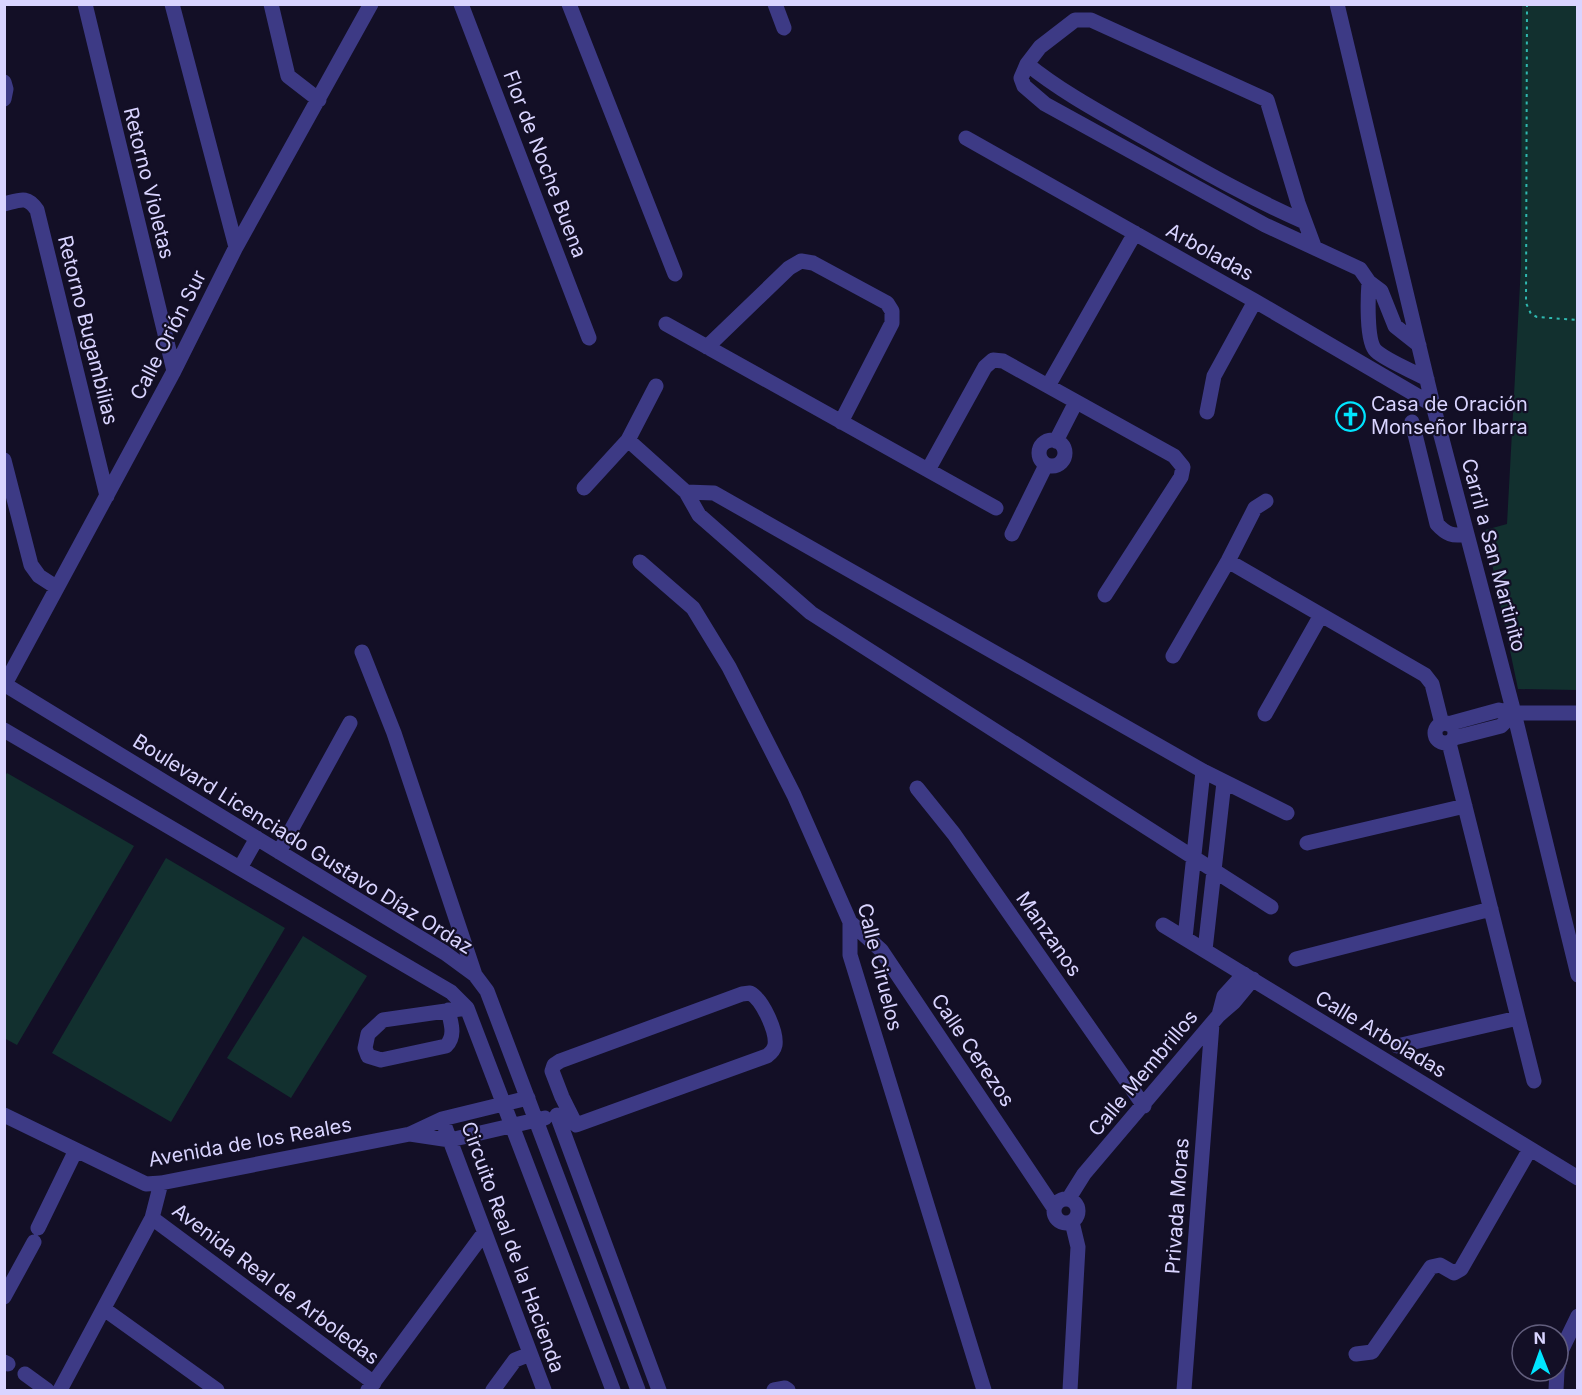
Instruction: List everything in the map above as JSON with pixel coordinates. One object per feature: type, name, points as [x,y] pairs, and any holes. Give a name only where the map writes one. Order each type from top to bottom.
[{"type":"street","name":"Retorno Violetas","points":[[85,4],[174,371]]},
{"type":"street","points":[[172,4],[236,247]]},
{"type":"street","points":[[271,4],[288,76],[319,100]]},
{"type":"street","name":"Flor de Noche Buena","points":[[461,4],[589,338]]},
{"type":"street","points":[[569,4],[675,274]]},
{"type":"street","points":[[775,4],[784,28]]},
{"type":"street","name":"Carril a San Martinito","points":[[1337,4],[1433,405],[1514,713],[1578,975]]},
{"type":"street","name":"Calle Orión Sur","points":[[5,685],[174,371],[236,247],[319,100],[366,8]]},
{"type":"street","points":[[1314,246],[1267,100],[1091,20],[1075,20],[1040,48],[1027,64],[1021,78],[1024,86],[1037,99],[1265,225],[1360,269],[1369,282],[1381,291],[1395,326],[1419,345]]},
{"type":"street","points":[[1027,64],[1048,82],[1161,147],[1272,207],[1305,222]]},
{"type":"street","points":[[4,82],[6,89],[4,99]]},
{"type":"street","points":[[1037,99],[1048,82]]},
{"type":"street","name":"Arboladas","points":[[966,138],[1255,301],[1433,405]]},
{"type":"street","points":[[1152,163],[1161,147]]},
{"type":"street","name":"Retorno Bugambilias","points":[[4,204],[24,199],[32,202],[37,210],[107,496]]},
{"type":"street","points":[[1265,225],[1272,207]]},
{"type":"street","points":[[1048,386],[1135,233]]},
{"type":"street","points":[[707,347],[789,268],[801,261],[813,264],[887,303],[892,311],[892,323],[841,422]]},
{"type":"street","points":[[1369,282],[1370,342],[1376,351],[1427,379]]},
{"type":"street","points":[[1207,412],[1214,376],[1255,301]]},
{"type":"street","points":[[666,324],[996,508]]},
{"type":"street","points":[[1370,330],[1395,326]]},
{"type":"street","points":[[928,470],[985,367],[993,360],[1003,361],[1174,456],[1183,467],[1181,477],[1105,595]]},
{"type":"street","points":[[584,488],[628,440],[656,386]]},
{"type":"street","points":[[1011,534],[1046,465],[1058,464],[1064,458],[1062,446],[1056,441],[1077,402]]},
{"type":"street","points":[[1412,422],[1437,524],[1443,531],[1454,536],[1466,534]]},
{"type":"street","points":[[628,440],[686,492],[699,515],[811,613],[1271,907]]},
{"type":"street","points":[[4,460],[31,566],[39,576],[57,588]]},
{"type":"street","points":[[686,492],[714,493],[1203,771],[1287,813]]},
{"type":"street","points":[[1173,656],[1228,561],[1255,508],[1266,501]]},
{"type":"street","points":[[1228,561],[1425,675],[1432,684],[1448,732],[1534,1081]]},
{"type":"street","name":"Calle Ciruelos","points":[[640,562],[693,608],[729,667],[794,795],[850,922],[850,955],[984,1390]]},
{"type":"street","points":[[1264,714],[1321,615]]},
{"type":"street","points":[[362,652],[394,733],[475,975]]},
{"type":"street","name":"Boulevard Licenciado Gustavo Díaz Ordaz","points":[[5,685],[445,953],[475,975],[487,990],[638,1390]]},
{"type":"street","points":[[1448,732],[1499,710],[1514,713],[1578,713]]},
{"type":"street","points":[[279,852],[350,723]]},
{"type":"street","points":[[4,730],[452,992],[467,1008],[613,1390]]},
{"type":"street","points":[[1185,938],[1203,771]]},
{"type":"street","points":[[1205,950],[1224,782]]},
{"type":"street","name":"Manzanos","points":[[917,788],[954,834],[1144,1106]]},
{"type":"street","points":[[1307,843],[1465,806]]},
{"type":"street","points":[[240,868],[257,838]]},
{"type":"street","points":[[1296,959],[1491,909]]},
{"type":"street","name":"Calle Cerezos","points":[[850,922],[881,950],[1054,1208]]},
{"type":"street","name":"Calle Arboladas","points":[[1164,925],[1578,1178]]},
{"type":"street","name":"Calle Membrillos","points":[[1070,1198],[1084,1174],[1215,1020],[1234,1002],[1248,977]]},
{"type":"street","points":[[563,1113],[576,1125],[767,1056],[773,1052],[774,1034],[761,1002],[757,996],[750,993],[742,994],[560,1061],[554,1065],[552,1071],[563,1113],[659,1390]]},
{"type":"street","points":[[448,1010],[453,1032],[452,1040],[446,1046],[381,1059],[368,1056],[365,1048],[368,1034],[383,1020],[448,1010],[467,1008]]},
{"type":"street","points":[[1397,1046],[1518,1018]]},
{"type":"street","name":"Privada Moras","points":[[1184,1390],[1215,1020]]},
{"type":"street","name":"Avenida de los Reales","points":[[4,1115],[146,1184],[161,1183],[410,1134],[442,1119],[528,1098]]},
{"type":"street","points":[[450,1140],[563,1113]]},
{"type":"street","name":"Circuito Real de la Hacienda","points":[[442,1119],[544,1390]]},
{"type":"street","name":"Avenida de los Reales","points":[[410,1134],[450,1140]]},
{"type":"street","points":[[1356,1354],[1372,1352],[1431,1267],[1440,1265],[1454,1273],[1461,1269],[1530,1149]]},
{"type":"street","points":[[4,1297],[76,1150]]},
{"type":"street","points":[[60,1390],[152,1218],[161,1183]]},
{"type":"street","points":[[1070,1198],[1077,1205],[1078,1215],[1072,1222],[1063,1223],[1055,1217],[1054,1208],[1059,1200],[1070,1198]]},
{"type":"street","name":"Avenida Real de Arboledas","points":[[152,1218],[371,1387]]},
{"type":"street","points":[[1070,1390],[1078,1246],[1072,1222]]},
{"type":"street","points":[[371,1387],[484,1233]]},
{"type":"street","points":[[104,1309],[217,1390]]},
{"type":"street","points":[[1570,1332],[1578,1316]]},
{"type":"street","points":[[493,1390],[515,1360],[530,1354]]},
{"type":"street","points":[[24,1374],[47,1390]]},
{"type":"street","points":[[774,1390],[784,1388],[788,1390]]},
{"type":"path","points":[[1527,4],[1526,303],[1531,314],[1537,317],[1578,320]]},
{"type":"green space","points":[[1522,5],[1577,5],[1577,690],[1518,689],[1485,530],[1507,524],[1521,266]]},
{"type":"green space","points":[[7,773],[134,846],[17,1045],[4,1038],[4,777]]},
{"type":"green space","points":[[166,858],[285,928],[171,1122],[52,1053]]},
{"type":"green space","points":[[303,936],[367,976],[291,1098],[227,1058]]},
{"type":"place","name":"Casa de Oración Monseñor Ibarra","points":[[1350,416]]}]
